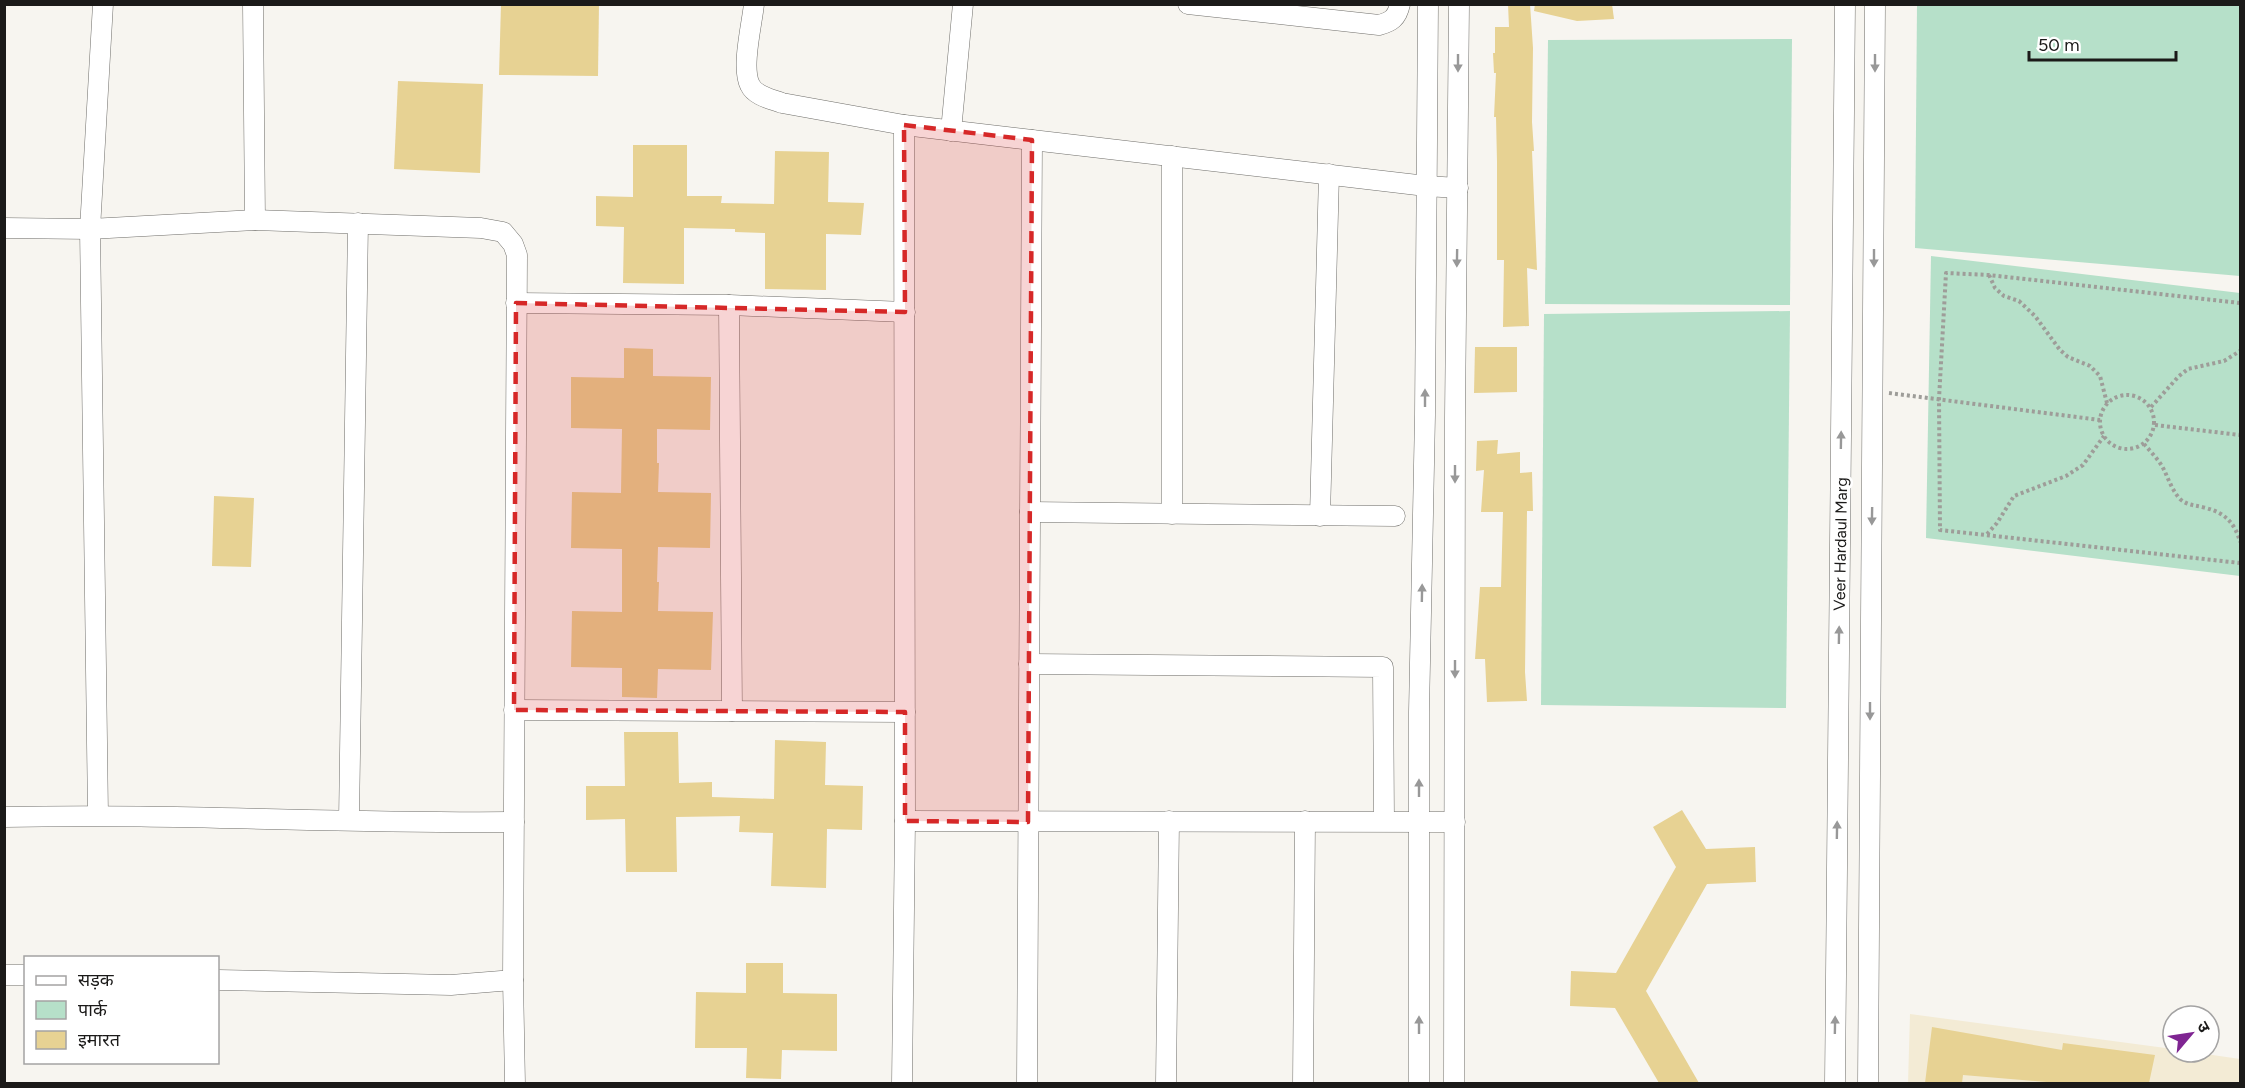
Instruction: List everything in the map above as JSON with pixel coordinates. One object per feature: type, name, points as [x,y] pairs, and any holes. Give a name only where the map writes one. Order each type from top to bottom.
[{"type":"street","points":[[98,815],[90,229],[103,4]]},
{"type":"street","points":[[253,4],[255,220]]},
{"type":"street","points":[[754,4],[746,70],[750,86],[764,97],[782,103],[951,131],[1458,188]]},
{"type":"street","points":[[951,131],[963,4]]},
{"type":"street","points":[[1188,4],[1379,25],[1390,22],[1396,16],[1400,4]]},
{"type":"street","points":[[1419,1083],[1419,823],[1428,4]]},
{"type":"street","points":[[1454,1083],[1459,4]]},
{"type":"street","name":"Veer Hardaul Marg","points":[[1835,1083],[1845,4]]},
{"type":"street","name":"Veer Hardaul Marg","points":[[1868,1083],[1875,4]]},
{"type":"street","points":[[902,1083],[905,821],[904,125]]},
{"type":"street","points":[[1027,1083],[1032,140]]},
{"type":"street","points":[[1172,156],[1172,514]]},
{"type":"street","points":[[1320,516],[1329,174]]},
{"type":"street","points":[[4,228],[90,229],[255,220],[358,223],[481,228],[502,232],[513,244],[517,255],[513,980],[515,1083]]},
{"type":"street","points":[[349,820],[358,223]]},
{"type":"street","points":[[516,303],[729,305],[905,312]]},
{"type":"street","points":[[729,305],[732,711]]},
{"type":"street","points":[[1030,512],[1395,516]]},
{"type":"street","points":[[1029,664],[1383,667],[1384,821]]},
{"type":"street","points":[[514,710],[905,712]]},
{"type":"street","points":[[4,818],[98,815],[435,823],[514,822]]},
{"type":"street","points":[[905,821],[1455,822]]},
{"type":"street","points":[[1167,1083],[1169,821]]},
{"type":"street","points":[[1303,1083],[1305,821]]},
{"type":"street","points":[[4,975],[24,975]]},
{"type":"street","points":[[219,980],[451,985],[513,980]]},
{"type":"path","points":[[2241,303],[1989,275],[1946,273],[1939,399],[1940,530],[2241,563]]},
{"type":"path","points":[[1989,275],[1995,288],[2004,296],[2019,301],[2035,316],[2060,350],[2068,357],[2091,366],[2100,376],[2107,403]]},
{"type":"path","points":[[2151,407],[2188,369],[2224,361],[2241,351]]},
{"type":"path","points":[[1874,391],[2100,420]]},
{"type":"path","points":[[2130,395],[2142,399],[2151,407],[2155,425],[2151,436],[2144,444],[2134,449],[2122,449],[2111,445],[2104,436],[2100,420],[2107,403],[2118,396],[2130,395]]},
{"type":"path","points":[[2155,425],[2241,435]]},
{"type":"path","points":[[1987,534],[2014,496],[2066,476],[2083,465],[2104,436]]},
{"type":"path","points":[[2144,444],[2161,465],[2171,487],[2180,499],[2190,506],[2207,508],[2234,523],[2241,542]]},
{"type":"highlighted area","points":[[904,125],[1032,140],[1028,822],[905,821],[905,712],[514,710],[516,303],[905,312]]},
{"type":"shaded area","points":[[1910,1014],[2161,1047],[2161,1064],[2221,1064],[2221,1056],[2240,1059],[2240,1083],[1908,1084]]},
{"type":"green space","points":[[1917,5],[2240,5],[2240,276],[1915,248]]},
{"type":"green space","points":[[1792,39],[1790,305],[1545,304],[1548,40]]},
{"type":"green space","points":[[1931,256],[2240,293],[2240,576],[1926,538]]},
{"type":"green space","points":[[1790,311],[1786,708],[1541,705],[1544,314]]},
{"type":"building","points":[[501,4],[599,4],[598,76],[499,75]]},
{"type":"building","points":[[1508,4],[1530,4],[1533,48],[1534,151],[1532,151],[1537,270],[1527,268],[1529,326],[1503,327],[1504,260],[1497,260],[1497,162],[1496,117],[1494,117],[1496,73],[1494,73],[1493,53],[1495,53],[1495,27],[1509,27]]},
{"type":"building","points":[[1535,4],[1612,4],[1614,19],[1577,21],[1534,11]]},
{"type":"building","points":[[398,81],[483,84],[480,173],[394,169]]},
{"type":"building","points":[[633,145],[687,145],[687,196],[722,196],[721,203],[774,204],[775,151],[829,152],[828,202],[864,203],[861,235],[826,234],[826,290],[765,289],[765,233],[735,232],[735,229],[684,228],[684,284],[623,283],[624,227],[596,226],[596,196],[633,197]]},
{"type":"building","points":[[1475,347],[1517,347],[1517,392],[1474,393]]},
{"type":"building","points":[[624,348],[653,349],[653,376],[711,377],[710,430],[657,429],[658,492],[711,493],[710,548],[658,547],[657,582],[659,582],[658,611],[713,612],[711,670],[658,669],[657,698],[622,697],[622,668],[571,667],[572,611],[622,612],[622,549],[571,548],[572,492],[621,493],[622,429],[571,428],[571,377],[624,378]]},
{"type":"building","points":[[1498,440],[1497,454],[1520,452],[1520,473],[1532,472],[1533,511],[1527,511],[1525,672],[1527,701],[1487,702],[1485,659],[1475,659],[1480,587],[1501,587],[1503,512],[1481,512],[1484,470],[1476,471],[1477,441]]},
{"type":"building","points":[[214,496],[254,498],[251,567],[212,566]]},
{"type":"building","points":[[624,732],[678,732],[679,783],[712,782],[712,797],[774,799],[775,740],[826,742],[825,785],[863,786],[862,830],[827,829],[826,888],[771,886],[773,833],[739,832],[740,816],[676,817],[677,872],[626,872],[625,819],[586,820],[586,786],[625,786]]},
{"type":"building","points":[[1682,810],[1706,849],[1755,847],[1756,882],[1707,884],[1646,991],[1699,1083],[1659,1083],[1615,1008],[1570,1006],[1571,971],[1616,973],[1676,867],[1653,827]]},
{"type":"building","points":[[746,963],[783,963],[783,993],[837,994],[837,1051],[782,1050],[781,1079],[746,1078],[747,1048],[695,1048],[696,992],[746,993]]},
{"type":"building","points":[[1932,1027],[2062,1050],[2063,1043],[2155,1055],[2149,1083],[2058,1083],[1963,1075],[1962,1083],[1925,1083]]}]
